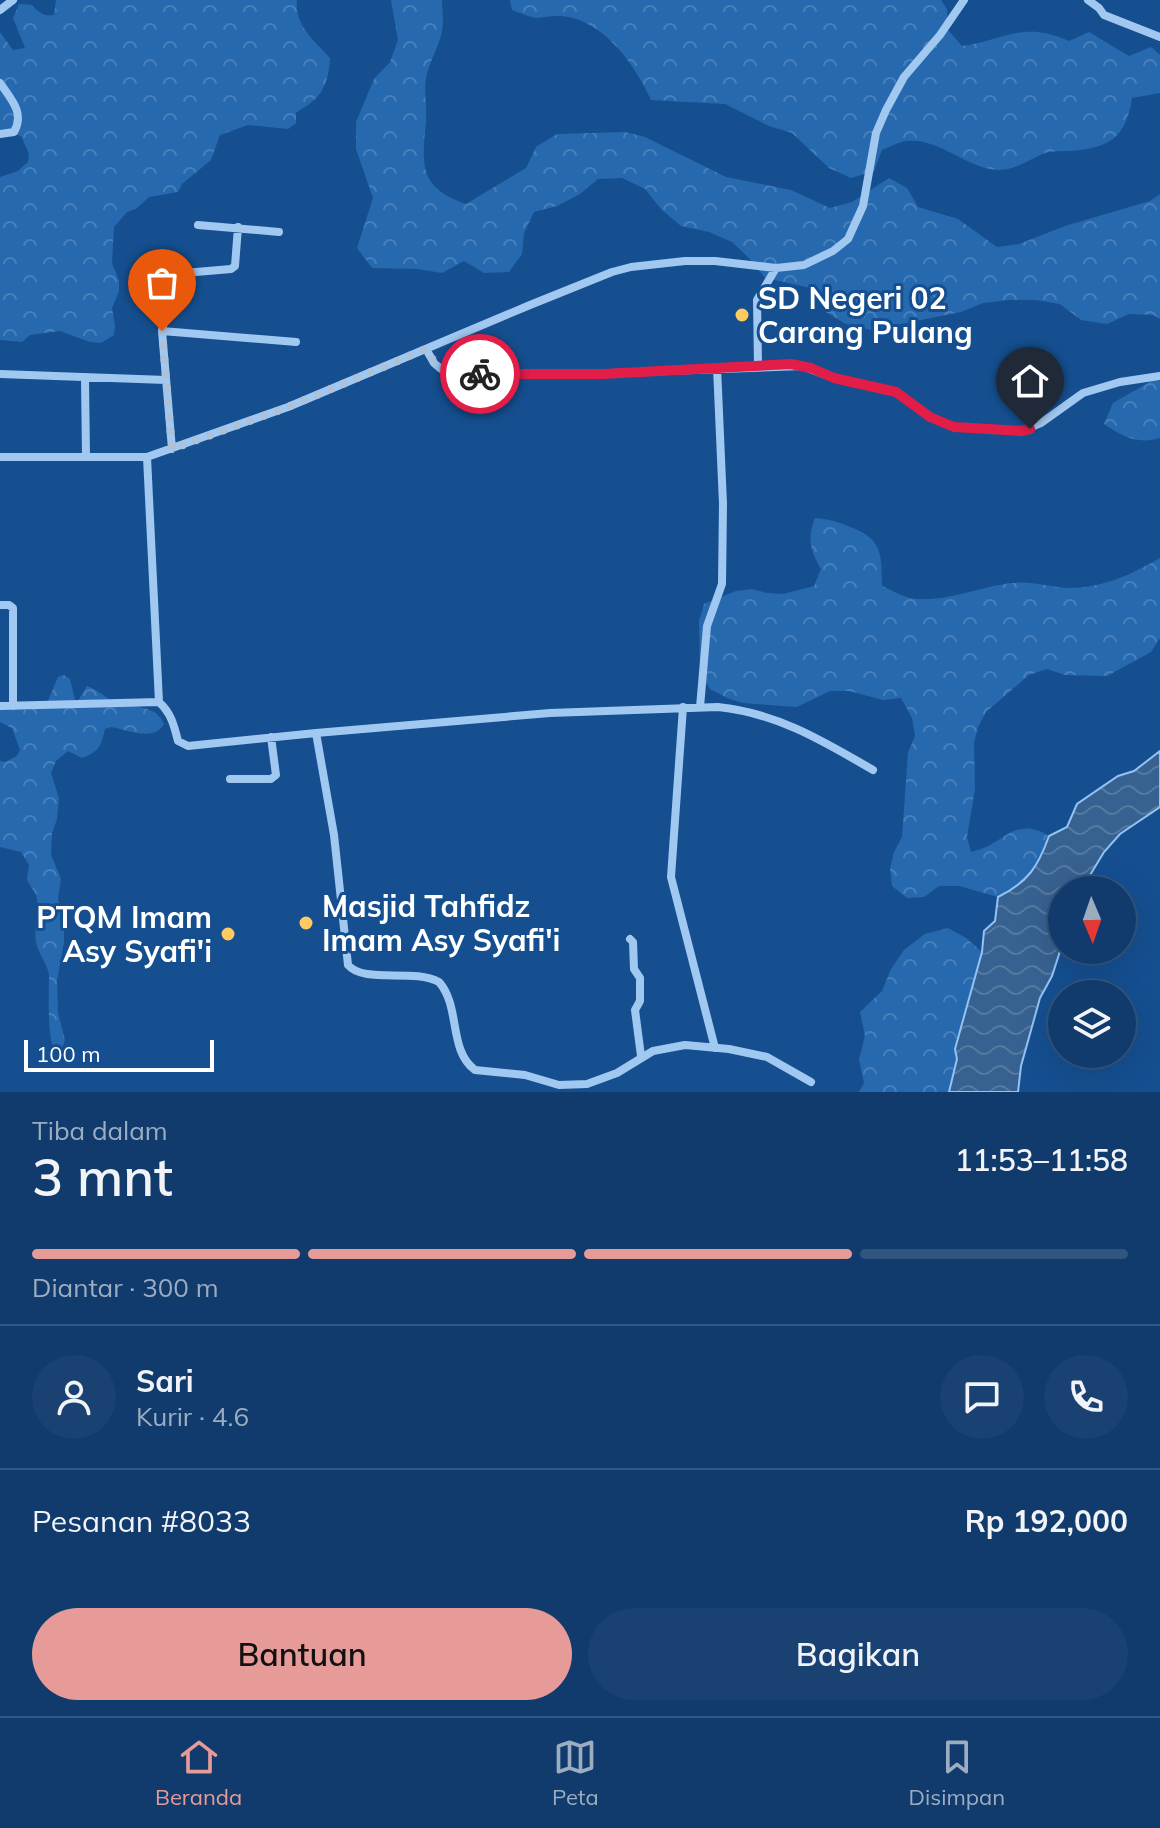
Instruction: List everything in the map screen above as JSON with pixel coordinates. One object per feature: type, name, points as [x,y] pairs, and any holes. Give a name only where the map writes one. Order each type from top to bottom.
[{"type":"street","points":[[0,10],[13,0]]},
{"type":"street","points":[[0,457],[147,457],[288,407],[612,272],[631,267],[700,261],[776,268],[804,265],[833,251],[848,239],[863,206],[876,133],[886,110],[904,77],[940,35],[964,0]]},
{"type":"street","points":[[1088,0],[1104,15],[1160,37]]},
{"type":"street","points":[[0,83],[18,110],[19,117],[14,132],[0,134]]},
{"type":"street","points":[[198,225],[279,232]]},
{"type":"street","points":[[172,449],[162,331],[174,277],[235,266],[238,227]]},
{"type":"street","points":[[758,366],[757,300],[776,268]]},
{"type":"street","points":[[162,331],[296,342]]},
{"type":"street","points":[[426,349],[441,369],[464,374],[556,375],[802,366],[834,378],[896,392],[930,417],[954,427],[1021,431],[1041,423],[1083,393],[1120,382],[1160,376]]},
{"type":"street","points":[[700,707],[707,626],[722,584],[723,504],[717,367]]},
{"type":"street","points":[[0,374],[166,380]]},
{"type":"street","points":[[85,379],[86,457]]},
{"type":"street","points":[[147,457],[159,702],[169,714],[178,741],[182,744],[188,746],[550,713],[700,707],[740,709],[781,720],[873,770]]},
{"type":"street","points":[[0,605],[13,608],[13,706]]},
{"type":"street","points":[[0,706],[159,702]]},
{"type":"street","points":[[683,707],[671,877],[715,1048]]},
{"type":"street","points":[[316,733],[334,835],[346,958],[351,969],[363,974],[415,974],[439,982],[451,1004],[462,1055],[475,1070],[525,1075],[559,1085],[595,1087],[641,1056],[685,1045],[767,1057],[811,1082]]},
{"type":"street","points":[[230,779],[271,779],[276,775],[271,737]]},
{"type":"street","points":[[630,939],[633,942],[634,969],[640,978],[640,1001],[635,1010],[641,1056]]},
{"type":"green space","points":[[56,0],[297,0],[302,25],[330,58],[324,87],[313,101],[296,113],[296,123],[288,129],[248,125],[220,135],[211,160],[182,184],[178,192],[149,197],[136,209],[127,212],[114,227],[112,263],[119,281],[119,291],[112,308],[114,335],[101,343],[60,331],[30,335],[22,342],[0,340],[0,177],[18,171],[28,162],[29,154],[21,136],[0,131],[0,32],[13,50],[25,48],[13,18],[19,4],[32,5],[42,13],[54,15]]},
{"type":"green space","points":[[391,0],[442,0],[442,31],[426,78],[424,162],[426,173],[439,190],[466,204],[526,168],[536,147],[557,134],[625,132],[645,137],[726,177],[791,190],[830,208],[852,202],[889,178],[907,188],[918,207],[958,219],[997,247],[1019,244],[1065,226],[1150,201],[1160,194],[1160,319],[1153,315],[1129,314],[1107,324],[1081,320],[1060,304],[1009,300],[983,303],[961,312],[871,330],[846,324],[824,311],[815,289],[765,278],[732,242],[709,232],[681,226],[662,210],[645,189],[622,178],[598,179],[580,194],[557,206],[534,212],[524,233],[522,254],[509,272],[484,273],[464,261],[442,273],[372,268],[357,248],[373,198],[356,149],[356,122],[374,79],[390,62],[398,40]]},
{"type":"green space","points":[[510,0],[941,0],[947,9],[948,30],[962,46],[1014,33],[1039,32],[1069,41],[1089,32],[1129,56],[1151,47],[1160,55],[1160,93],[1132,98],[1120,132],[1095,147],[1045,153],[1017,166],[999,170],[975,164],[930,144],[906,141],[882,150],[874,171],[851,178],[829,168],[792,133],[769,126],[725,104],[651,100],[627,59],[604,35],[577,19],[524,15],[512,10]]},
{"type":"green space","points":[[1153,380],[1160,381],[1160,438],[1130,438],[1104,424],[1113,403]]},
{"type":"green space","points":[[815,518],[843,524],[870,538],[881,558],[882,586],[910,598],[936,599],[1013,583],[1068,588],[1093,586],[1127,575],[1160,558],[1160,638],[1151,652],[1107,676],[1065,675],[1047,669],[1029,675],[986,712],[978,727],[974,743],[975,789],[967,837],[971,852],[1026,828],[1049,836],[1031,872],[1017,886],[998,897],[959,886],[939,886],[924,897],[907,898],[892,886],[890,869],[902,837],[908,752],[915,736],[912,718],[901,698],[883,700],[849,691],[830,691],[797,707],[743,703],[710,689],[700,674],[699,621],[704,604],[736,591],[752,589],[783,594],[814,586],[821,569],[811,544]]},
{"type":"green space","points":[[64,675],[70,679],[76,704],[87,686],[117,703],[150,710],[164,724],[147,734],[111,727],[105,729],[96,751],[82,758],[68,751],[56,761],[51,773],[59,798],[51,855],[61,879],[58,899],[64,917],[64,942],[57,981],[58,1013],[65,1040],[61,1052],[54,1051],[50,1034],[49,975],[36,940],[37,901],[27,879],[29,865],[21,852],[0,847],[0,761],[17,756],[20,750],[12,728],[0,722],[0,709],[14,706],[27,710],[47,703],[58,677]]},
{"type":"green space","points":[[948,928],[982,952],[955,1092],[859,1092],[864,1083],[859,1059],[865,1036],[860,1012],[882,991],[891,969],[904,950],[925,934]]},
{"type":"water","points":[[1160,751],[1160,807],[1120,834],[1089,876],[1048,876],[1048,964],[1056,964],[1040,998],[1021,1066],[1018,1092],[949,1092],[957,1059],[955,1049],[982,952],[984,931],[995,921],[998,897],[1017,886],[1031,872],[1049,836],[1067,827],[1077,804],[1118,776],[1134,771]]},
{"type":"way so far","points":[[162,331],[172,449],[349,383],[426,349],[441,369],[480,374]]},
{"type":"place","name":"SD Negeri 02 Carang Pulang","points":[[742,315]]},
{"type":"place","name":"Masjid Tahfidz Imam Asy Syafi'i","points":[[306,923]]},
{"type":"place","name":"PTQM Imam Asy Syafi'i","points":[[228,934]]},
{"type":"route","points":[[480,374],[603,374],[791,364],[834,378],[896,392],[930,417],[954,427],[1030,429]]}]
